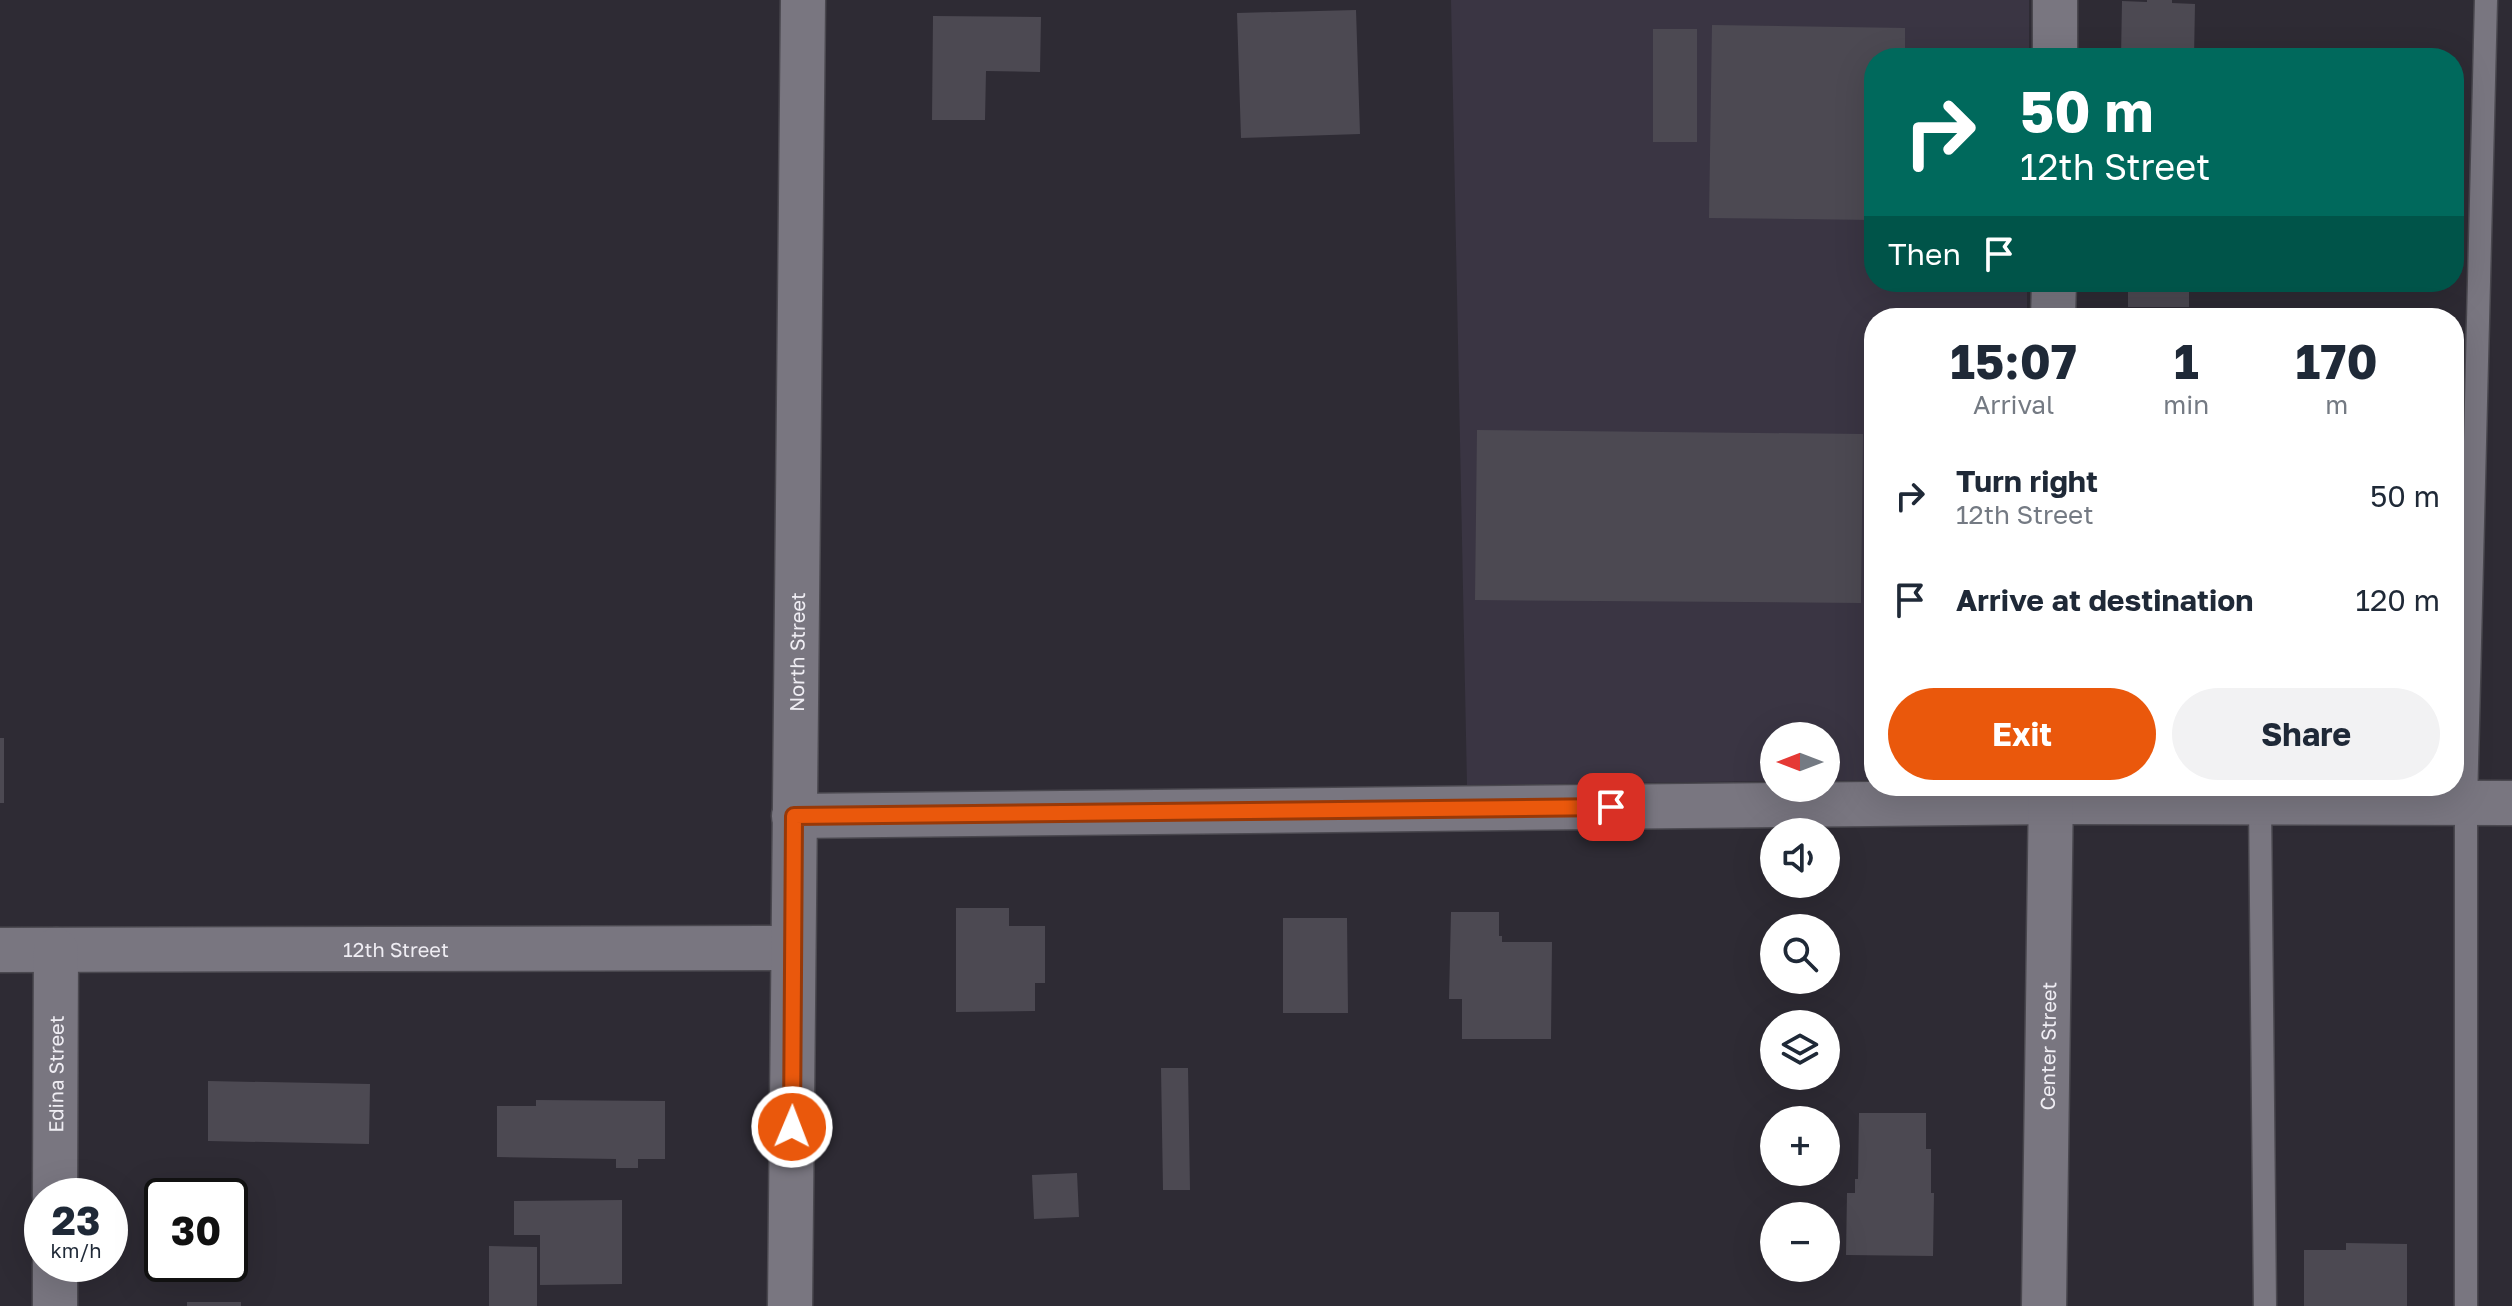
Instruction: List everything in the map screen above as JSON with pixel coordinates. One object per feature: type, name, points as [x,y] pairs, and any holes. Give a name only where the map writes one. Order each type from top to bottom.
[{"type":"street","name":"North Street","points":[[790,1306],[803,0]]},
{"type":"street","points":[[2055,0],[2055,48]]},
{"type":"street","points":[[794,816],[1936,796]]},
{"type":"street","name":"Center Street","points":[[2044,1306],[2050,796]]},
{"type":"street","points":[[2102,796],[2260,802],[2512,803]]},
{"type":"street","name":"12th Street","points":[[0,950],[793,948]]},
{"type":"street","name":"Edina Street","points":[[55,1178],[56,950]]},
{"type":"street","points":[[55,1282],[55,1306]]},
{"type":"lane","points":[[2466,1306],[2466,803],[2486,0]]},
{"type":"lane","points":[[2260,802],[2265,1306]]},
{"type":"shaded area","points":[[1451,0],[2029,0],[2029,48],[1864,48],[1864,292],[2027,292],[2027,308],[1864,308],[1864,780],[1840,781],[1840,722],[1760,722],[1760,781],[1467,785]]},
{"type":"building","points":[[2172,0],[2172,3],[2195,4],[2194,48],[2121,48],[2122,1]]},
{"type":"building","points":[[1356,10],[1360,134],[1241,138],[1237,13]]},
{"type":"building","points":[[933,16],[1041,17],[1040,72],[986,71],[985,120],[932,120]]},
{"type":"building","points":[[1712,25],[1905,28],[1905,48],[1864,48],[1864,220],[1709,218]]},
{"type":"building","points":[[1653,29],[1697,29],[1697,142],[1653,142]]},
{"type":"building","points":[[2128,292],[2189,292],[2189,307],[2128,307]]},
{"type":"building","points":[[1477,430],[1863,434],[1861,603],[1475,600]]},
{"type":"building","points":[[0,738],[4,738],[4,803],[0,803]]},
{"type":"building","points":[[956,908],[1009,908],[1009,926],[1045,926],[1045,983],[1035,983],[1035,1011],[956,1012]]},
{"type":"building","points":[[1451,912],[1499,912],[1502,942],[1552,942],[1551,1039],[1462,1039],[1462,999],[1449,999]]},
{"type":"building","points":[[1283,918],[1347,918],[1348,1013],[1283,1013]]},
{"type":"building","points":[[1161,1068],[1188,1068],[1190,1190],[1163,1190]]},
{"type":"building","points":[[208,1081],[370,1084],[369,1144],[208,1141]]},
{"type":"building","points":[[536,1100],[665,1101],[665,1159],[638,1159],[638,1168],[616,1168],[616,1159],[497,1157],[497,1106],[536,1106]]},
{"type":"building","points":[[1859,1113],[1926,1113],[1926,1149],[1931,1149],[1931,1193],[1934,1193],[1933,1256],[1846,1255],[1847,1193],[1855,1193],[1855,1179],[1858,1179]]},
{"type":"building","points":[[1077,1173],[1079,1217],[1034,1219],[1032,1175]]},
{"type":"building","points":[[622,1200],[622,1284],[540,1285],[540,1235],[514,1235],[514,1201]]},
{"type":"building","points":[[2346,1243],[2407,1244],[2407,1306],[2304,1306],[2304,1250],[2346,1250]]},
{"type":"building","points":[[489,1246],[537,1247],[537,1306],[489,1306]]},
{"type":"building","points":[[187,1302],[241,1302],[241,1306],[187,1306]]},
{"type":"route","points":[[792,1127],[794,816],[1611,807]]}]
